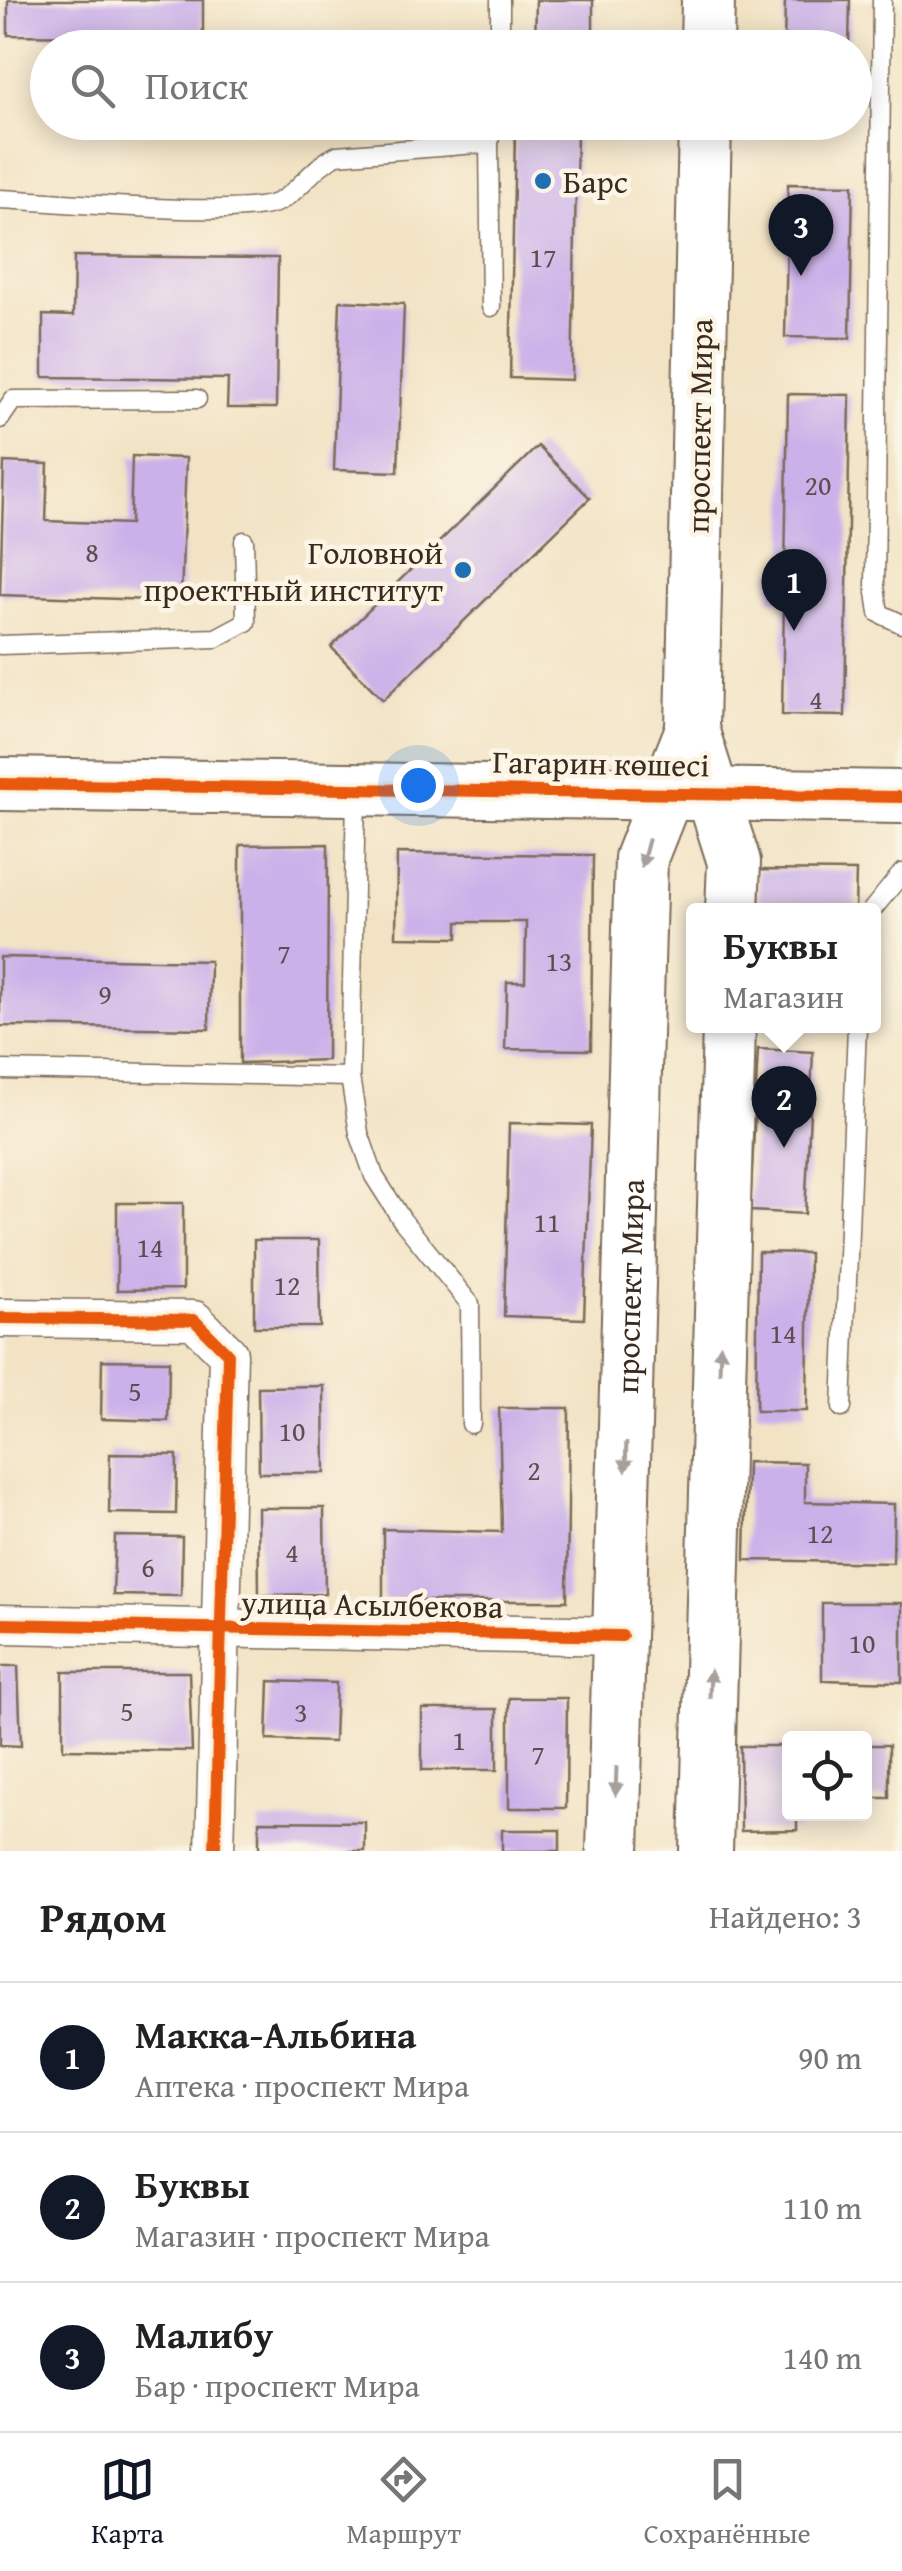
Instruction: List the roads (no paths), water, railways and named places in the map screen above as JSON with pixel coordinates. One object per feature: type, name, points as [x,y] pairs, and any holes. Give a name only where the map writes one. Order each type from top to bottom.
[{"type":"main road","points":[[707,30],[708,0]]},
{"type":"main road","name":"проспект Мира","points":[[614,1851],[640,858],[689,792],[705,140]]},
{"type":"main road","name":"Гагарин көшесі","points":[[0,784],[902,797]]},
{"type":"main road","name":"проспект Мира","points":[[689,792],[734,862],[732,903]]},
{"type":"main road","points":[[714,1850],[729,1033]]},
{"type":"street","points":[[0,1318],[194,1320],[228,1354],[214,1851]]},
{"type":"street","name":"улица Асылбекова","points":[[0,1624],[622,1636]]},
{"type":"lane","points":[[500,0],[500,30]]},
{"type":"lane","points":[[882,0],[874,586],[879,613],[902,624]]},
{"type":"lane","points":[[489,140],[491,307]]},
{"type":"lane","points":[[0,200],[252,207],[280,202],[317,164],[337,154],[488,143]]},
{"type":"lane","points":[[0,419],[13,400],[197,399]]},
{"type":"lane","points":[[0,645],[216,638],[246,622],[244,542]]},
{"type":"lane","points":[[356,787],[350,1078],[359,1132],[374,1176],[470,1304],[471,1424]]},
{"type":"lane","points":[[878,903],[902,873]]},
{"type":"lane","points":[[842,1408],[857,1033]]},
{"type":"lane","points":[[0,1070],[350,1078]]},
{"type":"place","name":"Барс","points":[[543,181]]},
{"type":"place","name":"Малибу","points":[[801,276]]},
{"type":"place","name":"Головной проектный институт","points":[[463,570]]},
{"type":"place","name":"Макка-Альбина","points":[[794,631]]},
{"type":"place","name":"Буквы","points":[[784,1148]]}]
